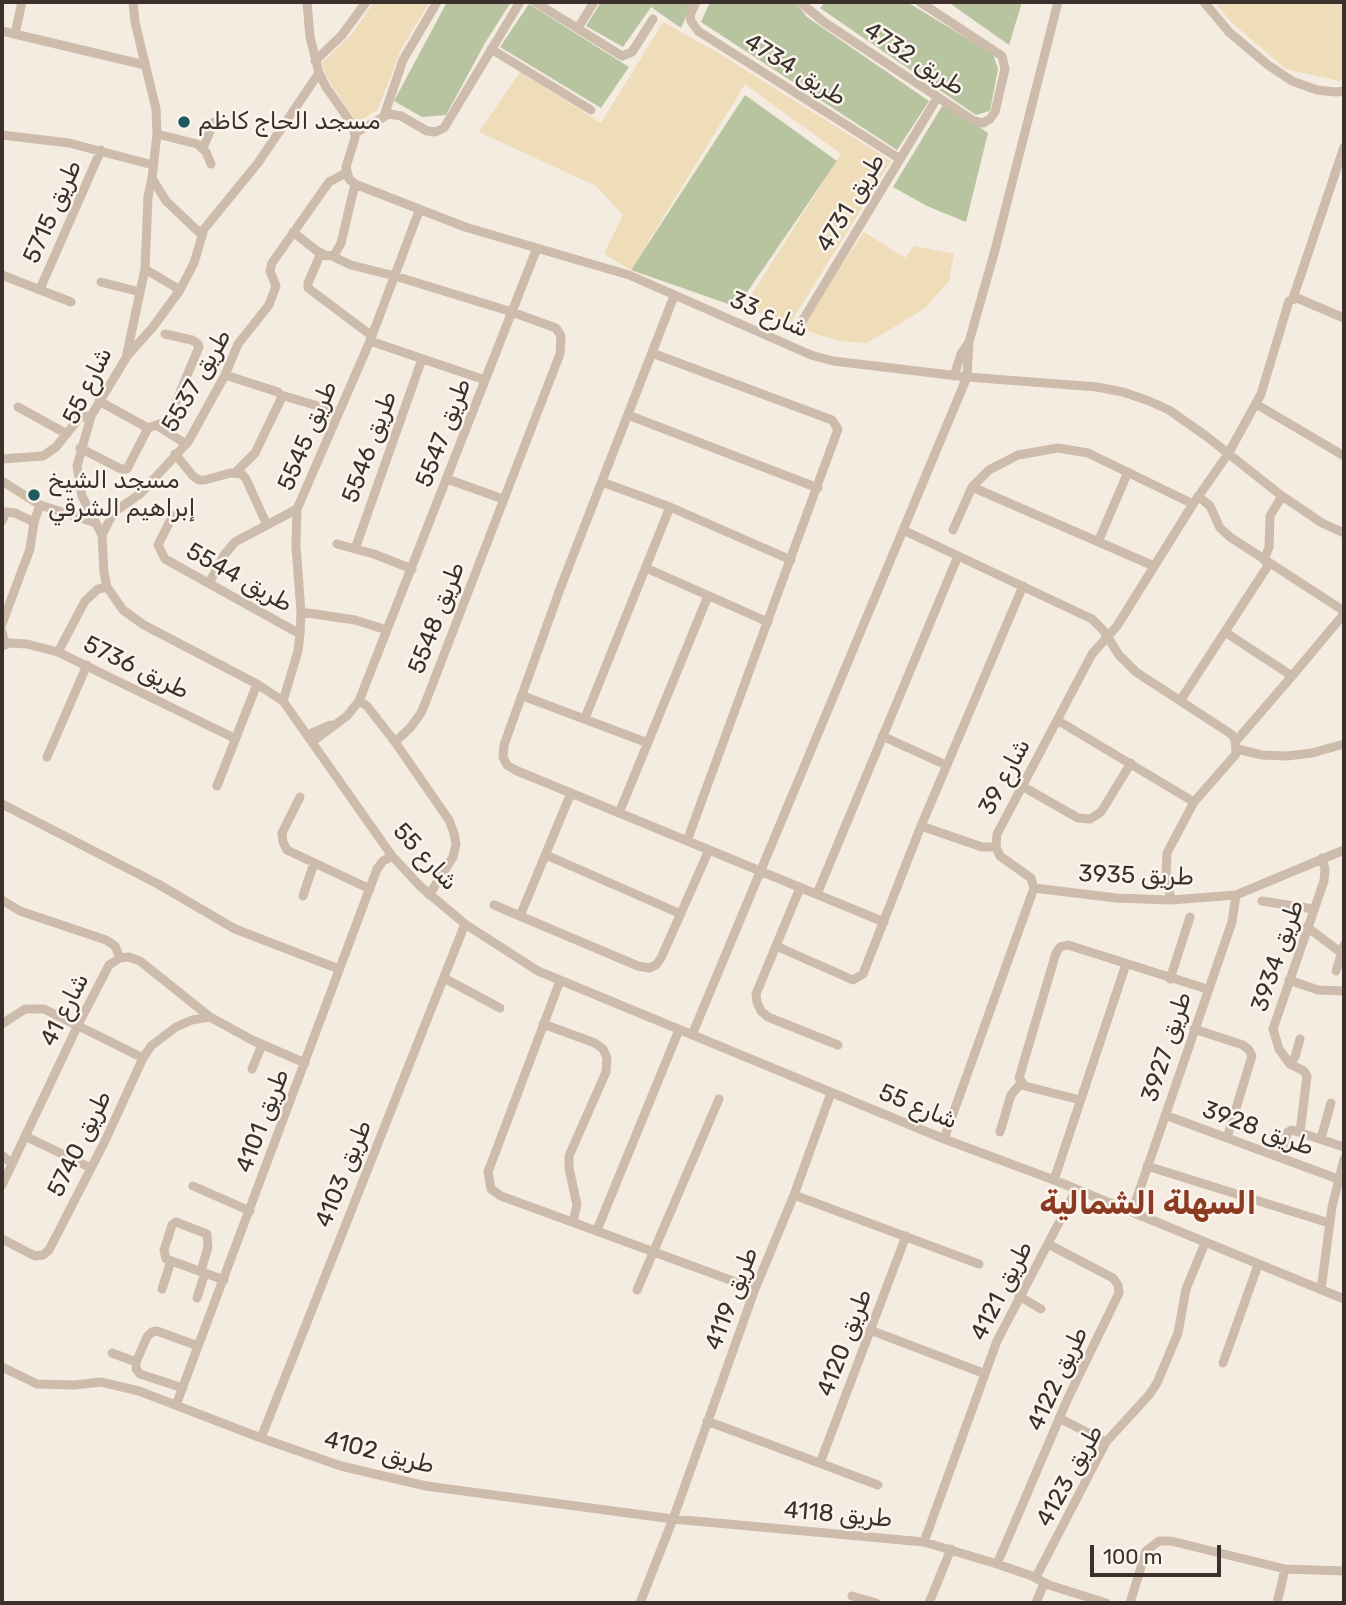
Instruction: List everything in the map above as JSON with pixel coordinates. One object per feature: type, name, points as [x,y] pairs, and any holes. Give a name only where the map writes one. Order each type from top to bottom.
[{"type":"street","points":[[15,34],[22,2]]},
{"type":"street","name":"شارع 55","points":[[133,2],[156,109],[157,134],[148,197],[145,269],[126,358],[90,416],[77,467],[78,481],[88,510],[102,535],[107,587],[123,610],[144,625],[257,684],[283,701],[392,856],[429,895],[465,924],[516,957],[560,981],[831,1093],[1054,1180],[1344,1299]]},
{"type":"street","points":[[307,2],[319,73],[351,122],[355,133],[346,173]]},
{"type":"street","points":[[315,61],[342,35],[366,2]]},
{"type":"street","points":[[384,116],[403,60],[437,2]]},
{"type":"street","points":[[355,133],[384,116],[395,114],[427,131],[440,131],[448,124],[520,2]]},
{"type":"street","points":[[535,2],[622,56],[628,55],[653,19]]},
{"type":"street","points":[[578,28],[594,2]]},
{"type":"street","name":"طريق 4734","points":[[696,2],[690,15],[698,31],[900,159]]},
{"type":"street","name":"طريق 4732","points":[[805,3],[824,22],[937,98],[974,121],[983,123],[995,112],[1005,69],[1002,56],[920,2]]},
{"type":"street","points":[[692,1035],[967,377],[969,342],[1058,2]]},
{"type":"street","points":[[1204,2],[1229,32],[1268,65],[1317,90],[1344,90]]},
{"type":"street","points":[[2,31],[145,65]]},
{"type":"street","points":[[491,49],[591,110]]},
{"type":"street","points":[[126,358],[180,290],[194,263],[201,234],[258,163],[319,73]]},
{"type":"street","name":"طريق 4731","points":[[798,328],[937,98]]},
{"type":"street","points":[[203,148],[214,121]]},
{"type":"street","points":[[157,134],[193,142],[203,148],[211,164]]},
{"type":"street","name":"طريق 5715","points":[[2,135],[62,142],[153,165]]},
{"type":"street","name":"شارع 39","points":[[1034,888],[1031,878],[1000,856],[996,847],[997,834],[1088,661],[1121,620],[1228,454],[1256,404],[1268,373],[1286,306],[1293,298],[1344,147]]},
{"type":"street","name":"طريق 5715","points":[[40,289],[101,150]]},
{"type":"street","name":"شارع 33","points":[[346,173],[355,184],[419,211],[606,267],[833,362],[954,376],[1097,387],[1123,392],[1169,410],[1282,496],[1322,523],[1344,533]]},
{"type":"street","name":"طريق 5537","points":[[102,535],[114,512],[140,494],[186,444],[225,375],[238,344],[269,305],[276,286],[270,269],[330,182],[346,173]]},
{"type":"street","points":[[152,178],[166,201],[201,234]]},
{"type":"street","points":[[332,257],[341,243],[355,184]]},
{"type":"street","points":[[1331,184],[1344,184]]},
{"type":"street","points":[[148,197],[154,201],[166,201]]},
{"type":"street","name":"طريق 5545","points":[[283,701],[300,634],[297,509],[371,338],[419,211]]},
{"type":"street","points":[[293,232],[321,253],[351,265],[395,275],[512,312]]},
{"type":"street","name":"طريق 5547","points":[[310,739],[325,726],[347,716],[359,701],[537,248]]},
{"type":"street","points":[[321,253],[308,288],[371,338],[485,380]]},
{"type":"street","points":[[145,269],[180,290]]},
{"type":"street","points":[[2,275],[71,302]]},
{"type":"street","points":[[102,282],[140,292]]},
{"type":"street","points":[[674,296],[504,746],[505,761],[515,771],[884,922]]},
{"type":"street","points":[[1293,298],[1344,318]]},
{"type":"street","name":"طريق 5548","points":[[394,742],[421,713],[560,354],[561,336],[556,328],[512,312]]},
{"type":"street","points":[[80,448],[121,469],[127,469],[153,427],[171,417],[199,347],[192,340],[165,334]]},
{"type":"street","points":[[954,376],[969,342]]},
{"type":"street","points":[[652,353],[832,420],[838,432],[687,841]]},
{"type":"street","name":"طريق 5546","points":[[355,549],[422,359]]},
{"type":"street","points":[[225,375],[338,412]]},
{"type":"street","points":[[175,454],[193,477],[199,480],[236,472],[255,453],[281,395]]},
{"type":"street","points":[[99,401],[186,444]]},
{"type":"street","points":[[1256,404],[1344,456]]},
{"type":"street","points":[[18,407],[67,434]]},
{"type":"street","points":[[628,415],[818,488]]},
{"type":"street","points":[[2,459],[43,456],[56,447],[80,417],[90,416]]},
{"type":"street","points":[[953,530],[972,487],[982,475],[1003,461],[1018,455],[1058,448],[1088,453],[1210,506],[1224,533],[1344,612],[1235,741],[1236,754],[1194,802],[1167,853],[1166,875],[1171,900]]},
{"type":"street","points":[[236,472],[246,479],[267,525]]},
{"type":"street","points":[[1098,542],[1128,472]]},
{"type":"street","points":[[447,479],[503,499]]},
{"type":"street","points":[[2,481],[40,505],[96,523]]},
{"type":"street","points":[[602,482],[670,507],[791,560]]},
{"type":"street","points":[[972,487],[1154,566]]},
{"type":"street","points":[[1180,701],[1266,562],[1270,516],[1282,496]]},
{"type":"street","points":[[2,624],[30,549],[40,505]]},
{"type":"street","points":[[585,718],[670,507]]},
{"type":"street","points":[[209,583],[228,548],[242,537],[297,509]]},
{"type":"street","points":[[2,521],[6,512],[34,522]]},
{"type":"street","name":"طريق 5544","points":[[173,515],[158,545],[161,555],[300,634]]},
{"type":"street","points":[[903,530],[1085,615],[1098,624],[1127,664],[1235,741],[1262,755],[1312,753],[1344,744]]},
{"type":"street","points":[[337,544],[412,569]]},
{"type":"street","points":[[817,894],[958,556]]},
{"type":"street","points":[[646,568],[768,622]]},
{"type":"street","points":[[776,946],[856,980],[863,974],[946,765],[1023,586]]},
{"type":"street","name":"طريق 5736","points":[[107,587],[98,589],[85,601],[58,652],[234,738]]},
{"type":"street","points":[[619,813],[708,596]]},
{"type":"street","points":[[301,612],[355,620],[387,630]]},
{"type":"street","points":[[2,631],[3,645],[27,644],[58,652]]},
{"type":"street","points":[[1225,632],[1292,676]]},
{"type":"street","points":[[47,757],[87,665]]},
{"type":"street","points":[[217,786],[257,684]]},
{"type":"street","points":[[523,696],[648,743]]},
{"type":"street","points":[[359,701],[370,709],[394,742],[449,820],[454,833],[456,844],[453,857],[429,895]]},
{"type":"street","points":[[1057,720],[1194,802]]},
{"type":"street","points":[[882,736],[946,765]]},
{"type":"street","points":[[1022,786],[1077,818],[1090,819],[1101,812],[1130,763]]},
{"type":"street","points":[[520,916],[571,793]]},
{"type":"street","points":[[300,797],[282,833],[283,842],[290,853],[370,889]]},
{"type":"street","points":[[2,804],[158,884],[235,929],[339,970]]},
{"type":"street","points":[[921,826],[982,848],[996,847]]},
{"type":"street","points":[[494,905],[645,968],[652,967],[659,962],[709,850]]},
{"type":"street","name":"طريق 3935","points":[[1034,888],[1096,897],[1171,900],[1236,895],[1344,850]]},
{"type":"street","points":[[546,855],[681,914]]},
{"type":"street","name":"طريق 4101","points":[[176,1405],[377,869],[383,861],[392,856]]},
{"type":"street","name":"طريق 3934","points":[[1300,1132],[1307,1076],[1304,1071],[1290,1063],[1275,1042],[1273,1029],[1325,877],[1322,858]]},
{"type":"street","points":[[303,896],[314,863]]},
{"type":"street","points":[[800,888],[756,994],[757,1002],[768,1017],[838,1045]]},
{"type":"street","points":[[944,1139],[1034,888]]},
{"type":"street","name":"طريق 3927","points":[[1132,1212],[1232,922],[1236,895]]},
{"type":"street","points":[[2,900],[20,911],[106,940],[115,946],[120,958]]},
{"type":"street","points":[[1262,901],[1313,909]]},
{"type":"street","points":[[1170,979],[1190,917]]},
{"type":"street","name":"طريق 4103","points":[[261,1438],[465,924]]},
{"type":"street","points":[[1307,927],[1343,951],[1336,971]]},
{"type":"street","points":[[1080,1100],[1028,1087],[1021,1083],[1019,1072],[1058,948],[1069,945],[1207,989]]},
{"type":"street","name":"شارع 41","points":[[2,1185],[109,965],[120,958],[129,957],[140,961],[210,1017],[262,1045],[305,1063]]},
{"type":"street","points":[[1054,1180],[1126,964]]},
{"type":"street","points":[[444,978],[500,1008]]},
{"type":"street","points":[[1289,980],[1318,990],[1344,991]]},
{"type":"street","points":[[560,981],[487,1178],[491,1189],[501,1196],[755,1289]]},
{"type":"street","points":[[2,1024],[19,1011],[38,1008],[50,1011],[143,1058],[151,1046],[168,1031],[192,1020],[210,1017]]},
{"type":"street","points":[[543,1024],[595,1043],[603,1049],[607,1058],[606,1072],[569,1156],[577,1205],[573,1221]]},
{"type":"street","points":[[1194,1029],[1243,1045],[1252,1056],[1227,1138]]},
{"type":"street","points":[[597,1230],[679,1030]]},
{"type":"street","points":[[1290,1063],[1295,1057],[1300,1039]]},
{"type":"street","points":[[252,1069],[262,1045]]},
{"type":"street","name":"طريق 5740","points":[[2,1240],[35,1256],[43,1255],[51,1246],[143,1058]]},
{"type":"street","points":[[1000,1132],[1011,1095],[1021,1083]]},
{"type":"street","name":"طريق 4119","points":[[640,1603],[755,1289],[794,1195],[831,1093]]},
{"type":"street","points":[[637,1290],[719,1098]]},
{"type":"street","points":[[1321,1138],[1331,1103]]},
{"type":"street","name":"طريق 3928","points":[[1165,1115],[1338,1179]]},
{"type":"street","points":[[1279,1157],[1288,1132],[1292,1130],[1344,1147]]},
{"type":"street","points":[[25,1136],[91,1168]]},
{"type":"street","points":[[2,1155],[12,1164]]},
{"type":"street","points":[[1321,1290],[1329,1223],[1344,1159]]},
{"type":"street","points":[[1147,1166],[1329,1223]]},
{"type":"street","points":[[193,1186],[250,1211]]},
{"type":"street","name":"طريق 4121","points":[[924,1542],[983,1373],[1019,1296],[1076,1190]]},
{"type":"street","points":[[794,1195],[979,1264]]},
{"type":"street","points":[[197,1298],[203,1272],[208,1247],[207,1234],[177,1222],[172,1225],[164,1250],[166,1259],[203,1272],[224,1280]]},
{"type":"street","name":"طريق 4120","points":[[820,1463],[905,1237]]},
{"type":"street","name":"طريق 4123","points":[[1036,1603],[1040,1580],[1106,1442],[1157,1383],[1178,1333],[1186,1289],[1205,1243]]},
{"type":"street","name":"طريق 4122","points":[[997,1564],[1069,1398],[1118,1297],[1119,1289],[1113,1278],[1048,1244]]},
{"type":"street","points":[[162,1289],[171,1261]]},
{"type":"street","points":[[1223,1363],[1258,1265]]},
{"type":"street","points":[[1019,1296],[1041,1309]]},
{"type":"street","name":"طريق 4121","points":[[870,1330],[983,1373]]},
{"type":"street","points":[[183,1388],[141,1374],[135,1369],[136,1362],[148,1335],[154,1331],[198,1346]]},
{"type":"street","points":[[112,1353],[136,1362]]},
{"type":"street","name":"طريق 4102","points":[[2,1367],[37,1384],[74,1385],[101,1382],[139,1391],[341,1466],[426,1486],[673,1519]]},
{"type":"street","points":[[1061,1419],[1106,1442]]},
{"type":"street","points":[[707,1421],[878,1485]]},
{"type":"street","name":"طريق 4118","points":[[673,1519],[924,1542],[997,1564]]},
{"type":"street","points":[[1130,1603],[1146,1551],[1159,1541],[1171,1541],[1285,1569],[1344,1571]]},
{"type":"street","points":[[929,1603],[951,1549]]},
{"type":"street","points":[[997,1564],[1106,1603]]},
{"type":"street","points":[[1277,1603],[1285,1569]]},
{"type":"street","points":[[852,1595],[876,1603]]},
{"type":"green space","points":[[447,2],[511,2],[446,115],[422,117],[394,101]]},
{"type":"green space","points":[[601,2],[693,2],[681,28],[651,7],[623,47],[586,26]]},
{"type":"green space","points":[[710,2],[795,2],[807,17],[929,101],[897,150],[701,22]]},
{"type":"green space","points":[[825,2],[907,2],[993,54],[998,69],[990,111],[976,115],[820,8]]},
{"type":"green space","points":[[948,2],[1022,2],[1009,45]]},
{"type":"green space","points":[[529,4],[629,67],[601,108],[500,47]]},
{"type":"green space","points":[[745,95],[837,161],[737,307],[631,270]]},
{"type":"green space","points":[[944,103],[988,133],[966,222],[927,206],[893,187]]},
{"type":"sand","points":[[374,2],[430,2],[402,47],[378,109],[357,123],[326,76],[322,63],[352,34]]},
{"type":"sand","points":[[1215,2],[1344,2],[1344,79],[1339,81],[1286,69],[1231,22]]},
{"type":"sand","points":[[663,22],[720,54],[891,161],[791,322],[743,308],[841,154],[745,84],[631,270],[604,254],[623,215],[596,186],[479,132],[520,72],[601,123]]},
{"type":"sand","points":[[864,232],[905,258],[914,246],[954,254],[949,281],[924,309],[867,343],[839,341],[798,328]]},
{"type":"place","name":"مسجد الحاج كاظم","points":[[184,122]]},
{"type":"place","name":"مسجد الشيخ إبراهيم الشرقي","points":[[34,495]]},
{"type":"district","name":"السهلة الشمالية","points":[[1148,1205]]}]
